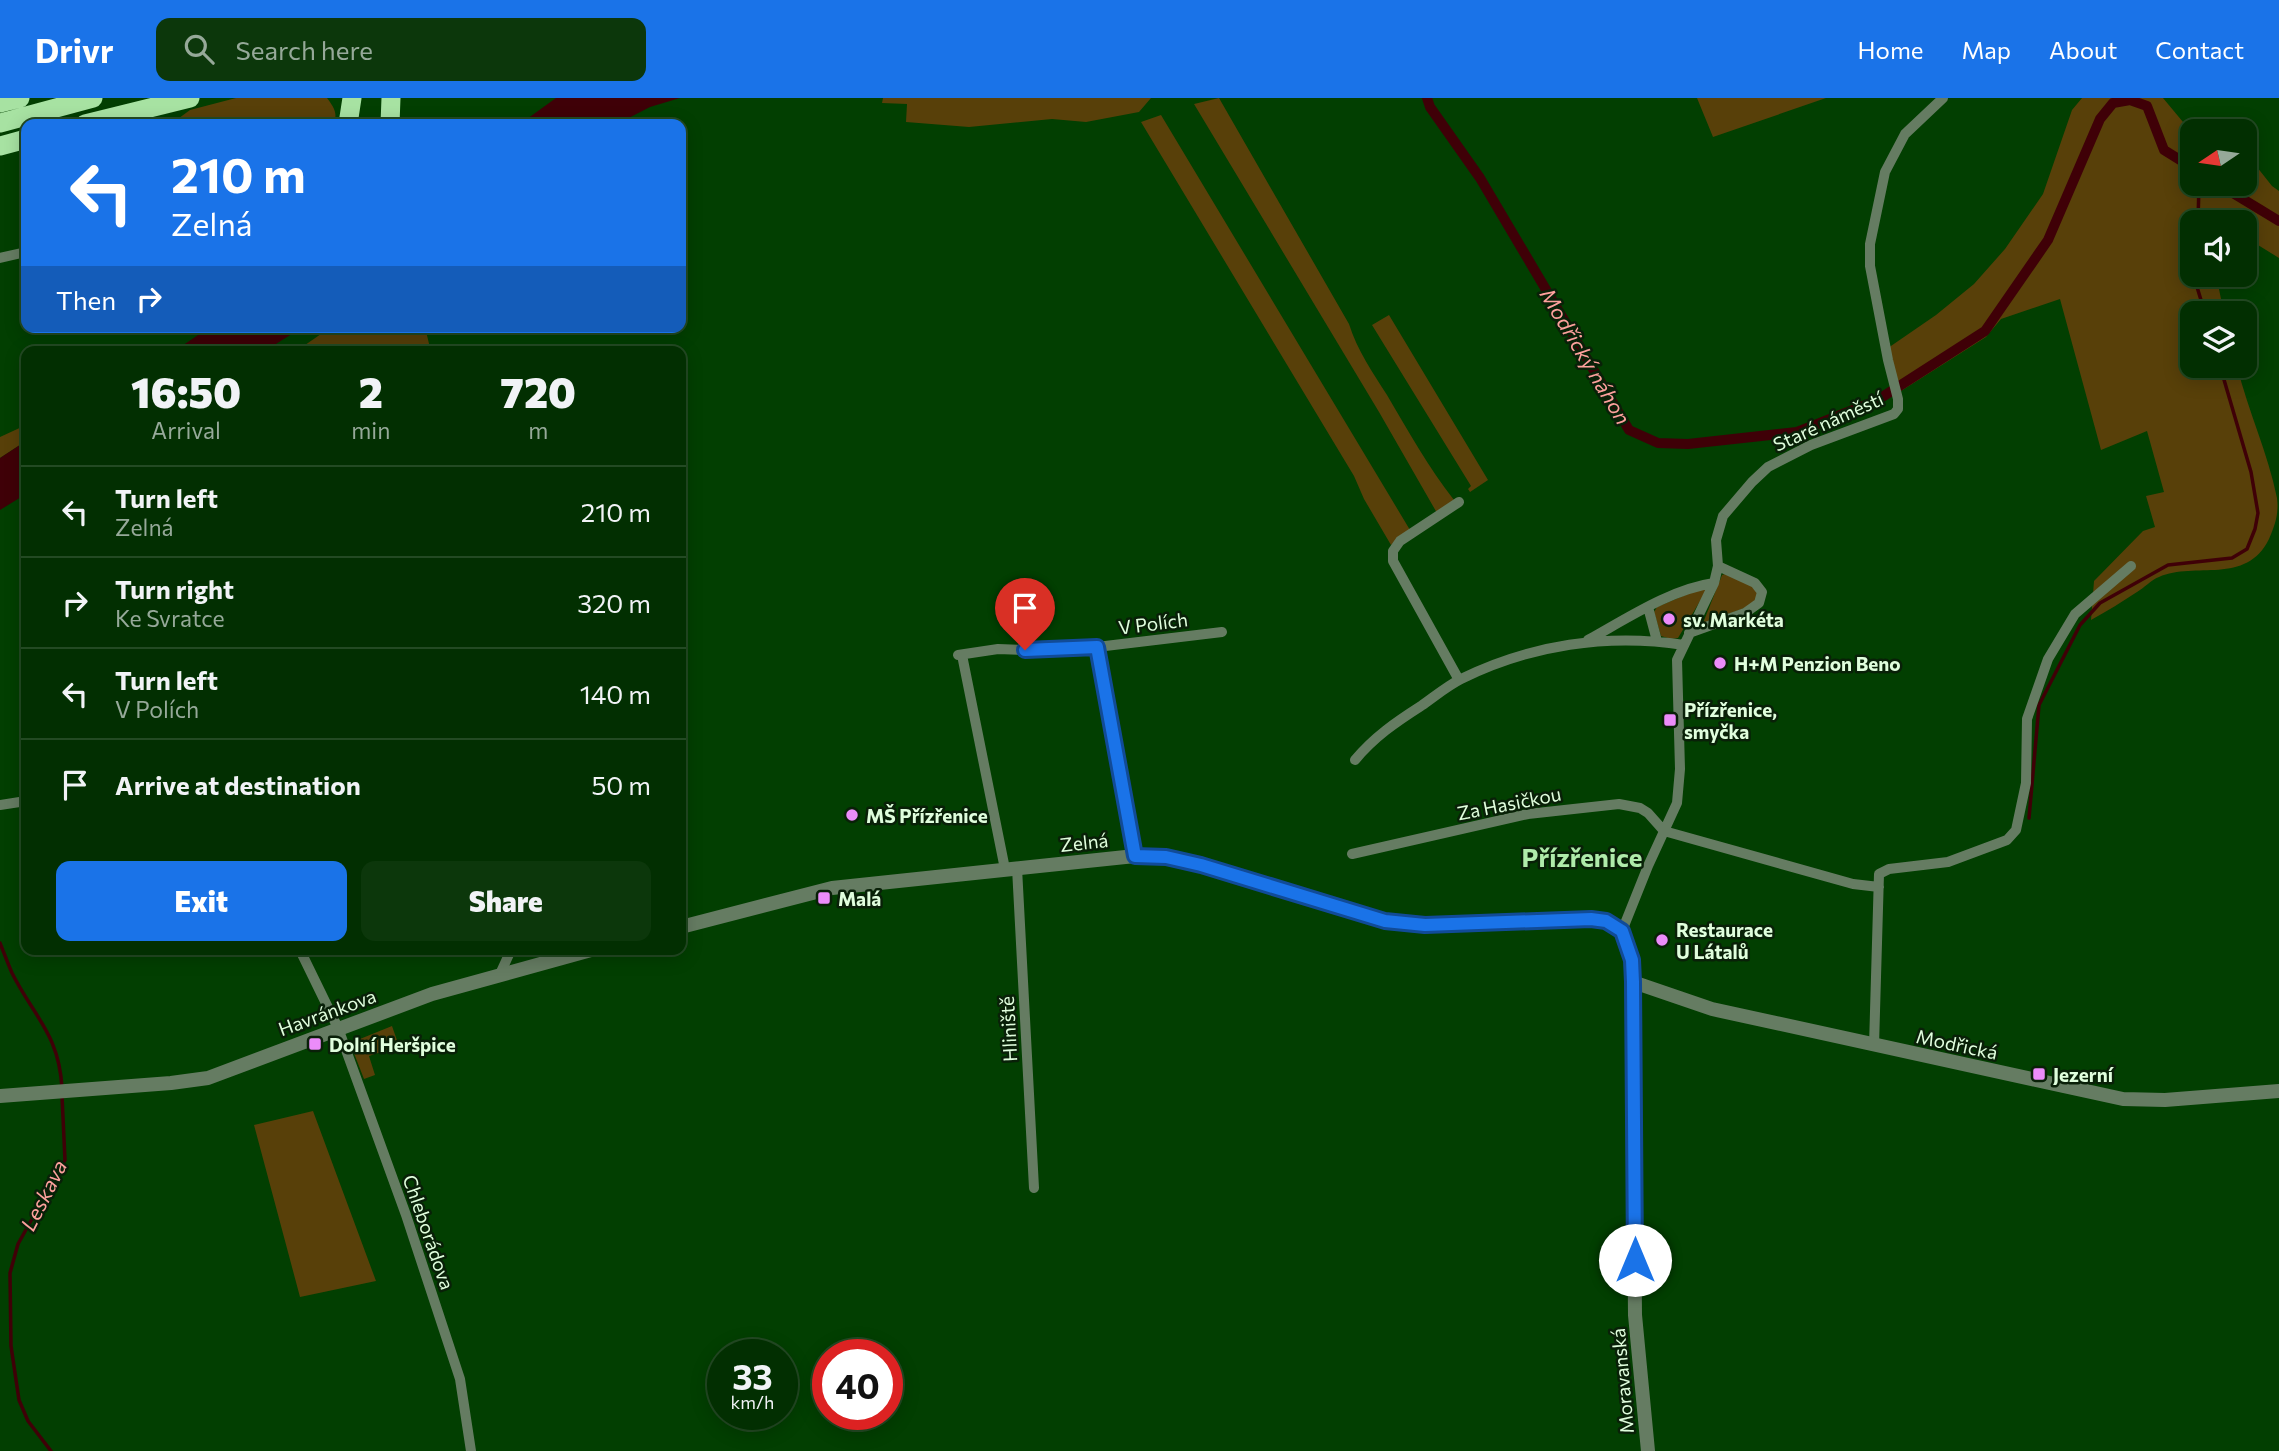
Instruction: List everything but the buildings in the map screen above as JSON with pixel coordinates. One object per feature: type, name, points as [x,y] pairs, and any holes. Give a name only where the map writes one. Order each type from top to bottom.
[{"type":"highway","points":[[0,103],[20,98]]},
{"type":"highway","points":[[0,123],[93,98]]},
{"type":"highway","points":[[147,108],[170,98]]},
{"type":"highway","points":[[104,119],[190,98]]},
{"type":"highway","points":[[390,119],[391,98]]},
{"type":"highway","points":[[0,146],[21,140]]},
{"type":"street","name":"Staré náměstí","points":[[1622,931],[1678,797],[1680,769],[1677,660],[1714,583],[1718,566],[1716,540],[1723,516],[1768,467],[1811,445],[1894,414],[1898,409],[1870,266],[1870,244],[1885,172],[1905,134],[1943,98]]},
{"type":"street","points":[[0,258],[21,253]]},
{"type":"street","points":[[1459,502],[1400,541],[1394,551],[1393,561],[1460,680]]},
{"type":"street","points":[[1689,633],[1745,613],[1759,603],[1762,592],[1755,583],[1718,566]]},
{"type":"street","points":[[1874,1046],[1879,874],[1889,869],[1948,862],[2007,840],[2016,830],[2026,783],[2027,719],[2048,659],[2075,614],[2131,566]]},
{"type":"street","points":[[1586,641],[1648,607],[1700,585],[1714,583]]},
{"type":"street","points":[[1648,607],[1657,641]]},
{"type":"street","name":"V Polích","points":[[1011,869],[960,654],[998,649],[1097,647],[1222,632]]},
{"type":"street","points":[[1356,760],[1380,733],[1460,680],[1539,651],[1586,641],[1657,641],[1684,645]]},
{"type":"street","points":[[1097,647],[1135,856]]},
{"type":"street","points":[[0,805],[21,802]]},
{"type":"street","name":"Za Hasičkou","points":[[1352,854],[1528,814],[1619,804],[1640,808],[1664,831]]},
{"type":"street","points":[[1664,831],[1853,884],[1879,887]]},
{"type":"street","name":"Zelná","points":[[686,926],[832,888],[1135,856],[1166,857],[1201,865],[1385,921],[1425,925],[1591,919],[1606,921],[1622,931]]},
{"type":"street","name":"Hliniště","points":[[1011,869],[1034,1188]]},
{"type":"street","name":"Moravanská","points":[[1622,931],[1632,960],[1635,1315],[1648,1451]]},
{"type":"street","name":"Chleborádova","points":[[302,955],[338,1028],[406,1215],[460,1379],[471,1451]]},
{"type":"street","points":[[500,974],[509,955]]},
{"type":"street","name":"Havránkova","points":[[0,1096],[208,1078],[432,994],[572,955]]},
{"type":"street","name":"Modřická","points":[[1633,982],[1712,1009],[2123,1099],[2165,1100],[2279,1091]]},
{"type":"shaded area","points":[[236,98],[327,98],[334,110],[335,119],[178,119],[190,110]]},
{"type":"shaded area","points":[[556,98],[680,98],[650,107],[627,119],[527,119]]},
{"type":"shaded area","points":[[883,98],[1151,98],[1139,112],[1086,122],[1052,119],[969,127],[906,122],[907,104],[882,103]]},
{"type":"shaded area","points":[[1219,98],[1349,324],[1366,361],[1427,462],[1454,500],[1437,513],[1194,104]]},
{"type":"shaded area","points":[[1697,98],[1826,98],[1713,137]]},
{"type":"shaded area","points":[[2082,98],[2163,98],[2180,119],[2180,196],[2258,196],[2258,168],[2279,191],[2279,258],[2257,244],[2257,210],[2180,210],[2180,287],[2219,287],[2221,301],[2180,301],[2180,378],[2241,378],[2277,498],[2276,519],[2269,539],[2247,563],[2219,570],[2188,571],[2159,577],[2091,620],[2094,581],[2143,531],[2155,527],[2146,496],[2164,492],[2147,431],[2101,450],[2060,299],[2001,319],[1986,337],[1901,391],[1888,348],[1936,315],[1974,284],[2005,249],[2043,194],[2072,110]]},
{"type":"shaded area","points":[[1161,115],[1410,530],[1391,545],[1354,476],[1141,122]]},
{"type":"shaded area","points":[[1389,315],[1488,480],[1470,492],[1468,489],[1471,486],[1372,325]]},
{"type":"shaded area","points":[[201,333],[293,333],[273,346],[182,346]]},
{"type":"shaded area","points":[[322,333],[426,333],[430,346],[304,346]]},
{"type":"shaded area","points":[[21,427],[21,444],[0,458],[0,437]]},
{"type":"shaded area","points":[[21,444],[21,497],[0,510],[0,458]]},
{"type":"shaded area","points":[[1722,575],[1753,586],[1758,594],[1753,605],[1703,623]]},
{"type":"shaded area","points":[[1702,588],[1706,591],[1678,638],[1661,636],[1654,612],[1657,607]]},
{"type":"shaded area","points":[[392,1026],[399,1046],[369,1056],[375,1075],[364,1079],[350,1043]]},
{"type":"shaded area","points":[[313,1111],[376,1281],[300,1297],[254,1125]]},
{"type":"waterway","name":"Modřický náhon","points":[[1427,98],[1430,107],[1480,178],[1629,430],[1658,443],[1688,444],[1797,432],[1876,401],[1985,331],[2048,240],[2100,119],[2113,103],[2130,100],[2147,106],[2164,150],[2180,160]]},
{"type":"waterway","points":[[2198,210],[2199,196]]},
{"type":"waterway","name":"Modřický náhon","points":[[2238,196],[2279,221]]},
{"type":"waterway","points":[[2197,287],[2201,301]]},
{"type":"waterway","points":[[2029,818],[2039,705],[2080,625],[2100,603],[2168,565],[2232,558],[2247,549],[2258,513],[2251,472],[2224,378]]},
{"type":"waterway","name":"Leskava","points":[[0,943],[12,973],[51,1039],[60,1069],[62,1088]]},
{"type":"waterway","name":"Leskava","points":[[51,1451],[28,1421],[19,1400],[11,1346],[10,1273],[18,1244],[65,1160],[62,1096]]},
{"type":"place","name":"sv. Markéta","points":[[1669,619]]},
{"type":"place","name":"H+M Penzion Beno","points":[[1720,663]]},
{"type":"place","name":"Přízřenice, smyčka","points":[[1670,720]]},
{"type":"place","name":"MŠ Přízřenice","points":[[852,815]]},
{"type":"place","name":"Malá","points":[[824,898]]},
{"type":"place","name":"Restaurace U Látalů","points":[[1662,940]]},
{"type":"place","name":"Dolní Heršpice","points":[[315,1044]]},
{"type":"place","name":"Jezerní","points":[[2039,1074]]},
{"type":"district","name":"Přízřenice","points":[[1582,856]]},
{"type":"route","points":[[1025,650],[1097,647],[1135,856],[1166,857],[1201,865],[1385,921],[1425,925],[1591,919],[1606,921],[1622,931],[1632,960],[1633,982],[1635,1260]]}]
